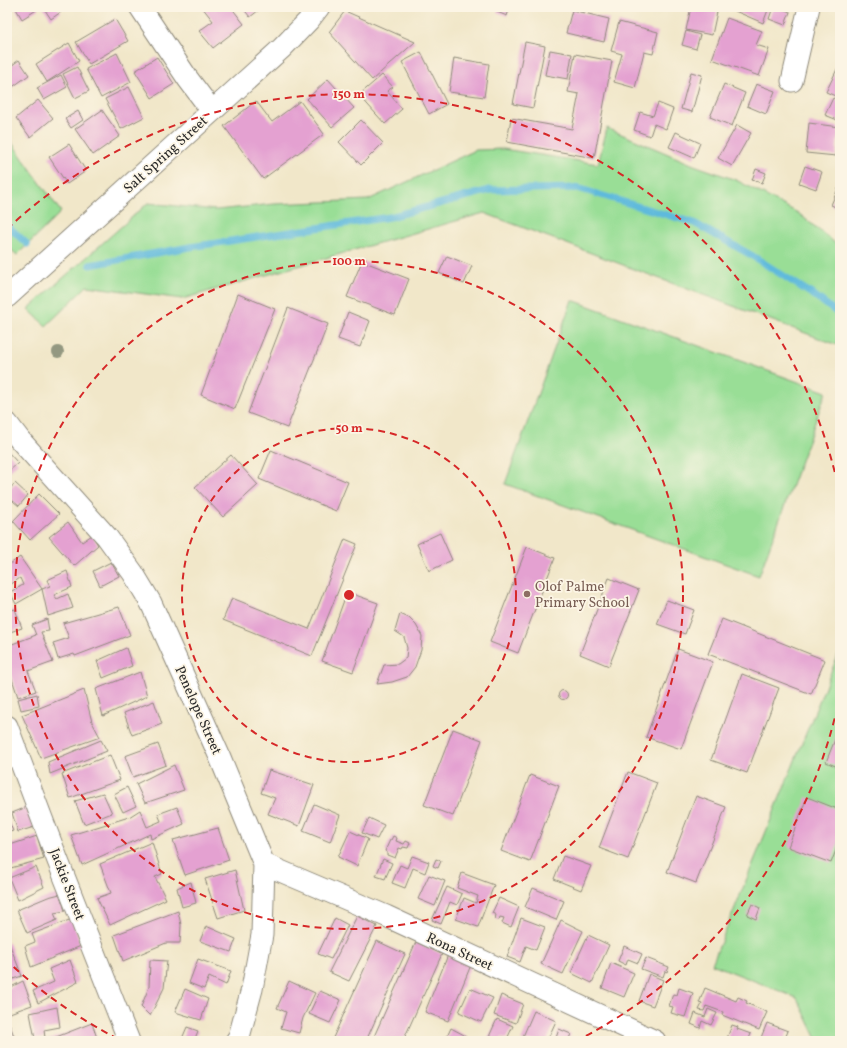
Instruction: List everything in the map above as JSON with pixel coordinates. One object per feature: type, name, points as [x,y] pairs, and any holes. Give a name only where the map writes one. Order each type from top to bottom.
[{"type":"street","points":[[140,7],[188,79],[212,111]]},
{"type":"street","name":"Salt Spring Street","points":[[7,297],[282,48],[319,7]]},
{"type":"street","points":[[792,81],[809,7]]},
{"type":"street","name":"Penelope Street","points":[[7,423],[20,440],[107,537],[133,573],[151,603],[219,755],[264,864],[262,935],[241,1040]]},
{"type":"street","name":"Jackie Street","points":[[7,726],[129,1041]]},
{"type":"street","name":"Rona Street","points":[[264,864],[386,916],[655,1041]]},
{"type":"green space","points":[[607,128],[694,165],[736,180],[798,213],[840,247],[840,346],[484,213],[182,299],[87,286],[46,326],[28,309],[148,203],[216,210],[275,204],[368,200],[476,150],[503,149],[598,164]]},
{"type":"green space","points":[[7,136],[61,212],[17,255],[7,246]]},
{"type":"green space","points":[[572,300],[826,392],[759,576],[505,484]]},
{"type":"green space","points":[[840,650],[840,1041],[818,1041],[797,998],[712,964]]},
{"type":"building","points":[[15,7],[37,7],[38,9],[22,19]]},
{"type":"building","points":[[43,7],[57,7],[61,12],[51,19]]},
{"type":"building","points":[[202,7],[231,7],[244,24],[213,48],[199,31],[213,21]]},
{"type":"building","points":[[242,7],[263,7],[250,17]]},
{"type":"building","points":[[499,7],[510,7],[507,16],[497,12]]},
{"type":"building","points":[[691,7],[718,7],[712,35],[686,30]]},
{"type":"building","points":[[736,7],[761,7],[768,10],[763,23],[735,11]]},
{"type":"building","points":[[773,7],[778,7],[790,12],[785,25],[769,19]]},
{"type":"building","points":[[572,10],[609,19],[604,42],[566,33]]},
{"type":"building","points":[[345,11],[415,42],[372,80],[329,32]]},
{"type":"building","points":[[727,18],[762,31],[756,45],[769,49],[759,76],[712,59]]},
{"type":"building","points":[[115,19],[128,41],[89,64],[76,42]]},
{"type":"building","points":[[619,22],[658,32],[653,54],[644,52],[635,88],[614,82],[622,54],[611,51]]},
{"type":"building","points":[[686,31],[700,35],[696,49],[682,45]]},
{"type":"building","points":[[525,42],[545,46],[533,108],[513,104]]},
{"type":"building","points":[[69,43],[79,61],[47,82],[36,64]]},
{"type":"building","points":[[550,50],[572,54],[568,79],[545,75]]},
{"type":"building","points":[[421,52],[447,104],[429,114],[402,62]]},
{"type":"building","points":[[117,53],[131,82],[101,98],[86,69]]},
{"type":"building","points":[[575,54],[612,61],[594,158],[507,142],[511,118],[572,129],[579,94],[568,92]]},
{"type":"building","points":[[157,57],[174,84],[152,98],[135,71]]},
{"type":"building","points":[[454,58],[489,64],[484,97],[449,92]]},
{"type":"building","points":[[19,60],[29,75],[7,91],[7,69]]},
{"type":"building","points":[[840,63],[840,98],[826,92]]},
{"type":"building","points":[[77,67],[89,91],[75,98],[63,74]]},
{"type":"building","points":[[691,72],[702,75],[692,112],[681,109]]},
{"type":"building","points":[[61,75],[67,87],[44,100],[37,88]]},
{"type":"building","points":[[382,75],[393,87],[387,91],[402,109],[385,124],[359,95]]},
{"type":"building","points":[[328,79],[354,108],[332,127],[307,99]]},
{"type":"building","points":[[724,84],[745,93],[732,126],[710,117]]},
{"type":"building","points":[[756,84],[775,91],[766,114],[747,106]]},
{"type":"building","points":[[129,87],[144,117],[121,129],[105,99]]},
{"type":"building","points":[[833,98],[840,101],[840,121],[825,115]]},
{"type":"building","points":[[38,100],[53,118],[30,137],[16,118]]},
{"type":"building","points":[[256,101],[272,122],[300,101],[324,134],[263,179],[224,126]]},
{"type":"building","points":[[658,103],[673,109],[666,129],[654,124],[650,136],[634,130],[640,112],[653,116]]},
{"type":"building","points":[[102,110],[120,136],[93,155],[75,129]]},
{"type":"building","points":[[78,111],[83,120],[71,128],[65,119]]},
{"type":"building","points":[[361,120],[383,143],[361,165],[339,142]]},
{"type":"building","points":[[809,123],[839,127],[836,156],[806,153]]},
{"type":"building","points":[[737,125],[751,133],[732,166],[718,158]]},
{"type":"building","points":[[676,132],[700,143],[694,158],[669,147]]},
{"type":"building","points":[[69,144],[86,171],[67,184],[49,157]]},
{"type":"building","points":[[805,166],[822,172],[816,189],[799,183]]},
{"type":"building","points":[[756,169],[766,173],[762,183],[752,180]]},
{"type":"building","points":[[840,184],[840,209],[831,205]]},
{"type":"building","points":[[447,256],[472,266],[464,284],[439,273]]},
{"type":"building","points":[[362,261],[409,279],[395,315],[347,297]]},
{"type":"building","points":[[238,294],[275,309],[235,409],[201,395]]},
{"type":"building","points":[[288,308],[328,324],[287,428],[248,413]]},
{"type":"building","points":[[348,312],[370,321],[360,347],[338,339]]},
{"type":"building","points":[[271,450],[348,482],[336,511],[259,479]]},
{"type":"building","points":[[7,451],[18,463],[7,473]]},
{"type":"building","points":[[231,455],[258,485],[223,517],[195,487]]},
{"type":"building","points":[[15,483],[28,495],[19,506],[7,496],[7,492]]},
{"type":"building","points":[[39,494],[59,514],[30,540],[13,521]]},
{"type":"building","points":[[68,522],[82,542],[92,535],[98,545],[74,566],[49,537]]},
{"type":"building","points":[[440,533],[452,560],[429,571],[417,544]]},
{"type":"building","points":[[345,539],[357,544],[312,656],[223,620],[232,598],[309,629]]},
{"type":"building","points":[[527,547],[555,558],[518,653],[490,642]]},
{"type":"building","points":[[20,557],[42,589],[16,604],[10,592],[23,585],[20,578],[7,587],[7,566]]},
{"type":"building","points":[[111,562],[119,576],[100,586],[93,571]]},
{"type":"building","points":[[67,571],[72,587],[54,595],[57,599],[68,594],[73,608],[48,616],[42,589],[50,586],[47,580]]},
{"type":"building","points":[[609,578],[639,590],[609,666],[580,654]]},
{"type":"building","points":[[347,592],[378,603],[353,672],[322,661]]},
{"type":"building","points":[[667,600],[694,610],[685,634],[657,624]]},
{"type":"building","points":[[119,607],[130,635],[75,656],[74,654],[58,659],[53,643],[69,638],[63,623]]},
{"type":"building","points":[[15,609],[22,628],[7,633],[7,612]]},
{"type":"building","points":[[400,614],[409,618],[416,625],[422,636],[421,650],[415,667],[407,677],[392,682],[377,684],[384,665],[398,664],[406,658],[407,648],[404,637],[395,631]]},
{"type":"building","points":[[47,619],[49,631],[41,632],[53,662],[28,671],[36,691],[18,697],[7,664],[7,646],[36,635],[32,625]]},
{"type":"building","points":[[722,619],[825,660],[811,694],[708,654]]},
{"type":"building","points":[[126,648],[132,666],[103,678],[97,661]]},
{"type":"building","points":[[678,649],[713,662],[681,749],[646,737]]},
{"type":"building","points":[[140,672],[147,696],[103,716],[96,689]]},
{"type":"building","points":[[742,674],[779,688],[747,773],[711,760]]},
{"type":"building","points":[[84,690],[92,722],[100,737],[41,758],[22,715]]},
{"type":"building","points":[[561,691],[565,691],[567,695],[565,699],[561,699],[559,697],[559,693]]},
{"type":"building","points":[[37,694],[39,706],[21,710],[18,699]]},
{"type":"building","points":[[154,701],[162,724],[132,735],[124,713]]},
{"type":"building","points":[[840,727],[840,768],[826,762]]},
{"type":"building","points":[[453,729],[482,740],[453,816],[424,805]]},
{"type":"building","points":[[101,740],[107,751],[50,774],[48,762]]},
{"type":"building","points":[[158,744],[166,765],[133,777],[125,756]]},
{"type":"building","points":[[110,755],[120,780],[70,798],[62,774]]},
{"type":"building","points":[[174,765],[184,790],[145,803],[136,784]]},
{"type":"building","points":[[269,770],[314,785],[299,826],[268,814],[275,798],[261,793]]},
{"type":"building","points":[[628,772],[657,783],[628,859],[599,848]]},
{"type":"building","points":[[530,775],[559,786],[530,862],[501,851]]},
{"type":"building","points":[[127,787],[136,806],[123,812],[114,794]]},
{"type":"building","points":[[103,793],[112,813],[84,824],[75,801]]},
{"type":"building","points":[[696,796],[726,807],[696,883],[667,872]]},
{"type":"building","points":[[807,797],[840,810],[840,840],[831,863],[788,847]]},
{"type":"building","points":[[314,804],[340,815],[330,842],[303,831]]},
{"type":"building","points":[[27,807],[34,827],[18,832],[12,813]]},
{"type":"building","points":[[177,807],[184,824],[151,839],[150,834],[82,865],[71,835],[129,817],[140,810],[147,827],[161,821],[158,814]]},
{"type":"building","points":[[7,817],[13,831],[7,833]]},
{"type":"building","points":[[369,818],[384,825],[377,839],[362,833]]},
{"type":"building","points":[[218,828],[229,860],[185,875],[173,840]]},
{"type":"building","points":[[350,831],[368,839],[357,866],[338,857]]},
{"type":"building","points":[[37,836],[44,859],[7,869],[7,846]]},
{"type":"building","points":[[393,836],[397,838],[396,841],[404,844],[406,841],[410,843],[408,848],[399,848],[395,858],[387,855],[387,852],[385,851]]},
{"type":"building","points":[[152,842],[162,874],[155,877],[166,899],[110,925],[97,898],[111,893],[100,864]]},
{"type":"building","points":[[412,856],[429,862],[425,873],[413,868],[405,888],[392,883],[400,865],[407,868]]},
{"type":"building","points":[[563,856],[591,866],[581,890],[554,879]]},
{"type":"building","points":[[383,859],[392,863],[385,879],[376,876]]},
{"type":"building","points":[[436,859],[441,861],[438,868],[433,866]]},
{"type":"building","points":[[36,867],[44,887],[18,900],[9,878]]},
{"type":"building","points":[[235,870],[244,910],[218,918],[205,879]]},
{"type":"building","points":[[462,873],[494,885],[478,927],[456,919],[464,898],[476,903],[478,896],[457,888]]},
{"type":"building","points":[[429,875],[445,881],[435,906],[418,899]]},
{"type":"building","points":[[191,882],[196,903],[182,907],[177,888]]},
{"type":"building","points":[[447,887],[462,894],[457,905],[450,902],[441,924],[432,920]]},
{"type":"building","points":[[533,888],[564,901],[556,920],[525,907]]},
{"type":"building","points":[[60,894],[65,911],[54,913],[57,920],[27,933],[17,910],[48,897]]},
{"type":"building","points":[[499,898],[519,907],[511,927],[502,923],[504,918],[500,917],[499,920],[495,919],[496,915],[492,913]]},
{"type":"building","points":[[752,904],[760,908],[756,919],[747,915]]},
{"type":"building","points":[[178,911],[181,925],[180,943],[166,943],[123,961],[114,935]]},
{"type":"building","points":[[357,916],[377,926],[349,981],[329,972]]},
{"type":"building","points":[[335,918],[348,925],[331,959],[318,954]]},
{"type":"building","points":[[521,918],[545,927],[536,950],[526,946],[520,962],[507,957]]},
{"type":"building","points":[[72,919],[81,946],[31,967],[25,946],[35,942],[32,934]]},
{"type":"building","points":[[561,920],[583,931],[563,974],[541,964]]},
{"type":"building","points":[[206,926],[236,939],[231,952],[200,941]]},
{"type":"building","points":[[588,935],[609,945],[592,983],[571,973]]},
{"type":"building","points":[[377,941],[405,954],[366,1041],[332,1040]]},
{"type":"building","points":[[416,942],[442,954],[403,1041],[372,1041]]},
{"type":"building","points":[[7,943],[9,943],[22,976],[7,981]]},
{"type":"building","points":[[624,946],[642,954],[638,963],[628,959],[626,965],[618,961]]},
{"type":"building","points":[[448,955],[471,965],[448,1021],[425,1012]]},
{"type":"building","points":[[646,958],[669,967],[667,972],[665,971],[663,977],[641,969]]},
{"type":"building","points":[[198,959],[231,971],[226,985],[209,977],[204,989],[189,983]]},
{"type":"building","points":[[70,960],[78,982],[38,1003],[33,991],[54,982],[49,969]]},
{"type":"building","points":[[150,960],[167,961],[164,988],[150,1016],[141,1007],[149,987]]},
{"type":"building","points":[[611,963],[634,973],[624,997],[602,988]]},
{"type":"building","points":[[649,974],[663,980],[653,1006],[639,1001]]},
{"type":"building","points":[[23,981],[32,1005],[7,1014],[7,989]]},
{"type":"building","points":[[289,981],[315,993],[303,1018],[299,1033],[281,1028],[286,1012],[277,1008]]},
{"type":"building","points":[[470,988],[493,998],[481,1022],[459,1012]]},
{"type":"building","points":[[679,988],[693,993],[685,1017],[671,1013],[673,1007],[669,1006],[673,994],[677,995]]},
{"type":"building","points":[[705,988],[736,1001],[738,997],[747,1001],[746,1003],[767,1012],[759,1030],[722,1015],[723,1012],[706,1006],[704,1011],[699,1010],[702,1004],[699,1003]]},
{"type":"building","points":[[185,989],[208,999],[201,1020],[175,1012]]},
{"type":"building","points":[[320,991],[341,1000],[330,1023],[309,1014]]},
{"type":"building","points":[[501,995],[523,1004],[516,1023],[494,1015]]},
{"type":"building","points":[[57,1007],[60,1027],[44,1030],[45,1038],[35,1039],[30,1013]]},
{"type":"building","points":[[708,1009],[717,1013],[711,1025],[702,1021],[700,1028],[691,1024],[695,1013],[705,1017]]},
{"type":"building","points":[[534,1011],[556,1021],[547,1041],[521,1041]]},
{"type":"building","points":[[497,1019],[513,1026],[507,1039],[502,1037],[500,1041],[487,1041]]},
{"type":"building","points":[[7,1023],[9,1023],[16,1041],[7,1041]]},
{"type":"building","points":[[92,1023],[98,1041],[46,1041]]},
{"type":"building","points":[[767,1023],[788,1031],[784,1041],[755,1041],[756,1038],[760,1040]]},
{"type":"building","points":[[732,1025],[738,1027],[737,1029],[751,1034],[748,1041],[726,1041]]},
{"type":"building","points":[[187,1027],[198,1031],[194,1041],[181,1041]]},
{"type":"building","points":[[451,1028],[466,1036],[464,1041],[445,1041]]},
{"type":"building","points":[[559,1029],[571,1034],[568,1041],[556,1038]]},
{"type":"waterway","points":[[90,265],[190,247],[390,217],[490,190],[577,188],[694,223],[751,255],[815,296],[840,315]]},
{"type":"waterway","points":[[7,225],[27,244]]},
{"type":"place","name":"Olof Palme Primary School","points":[[527,594]]}]
